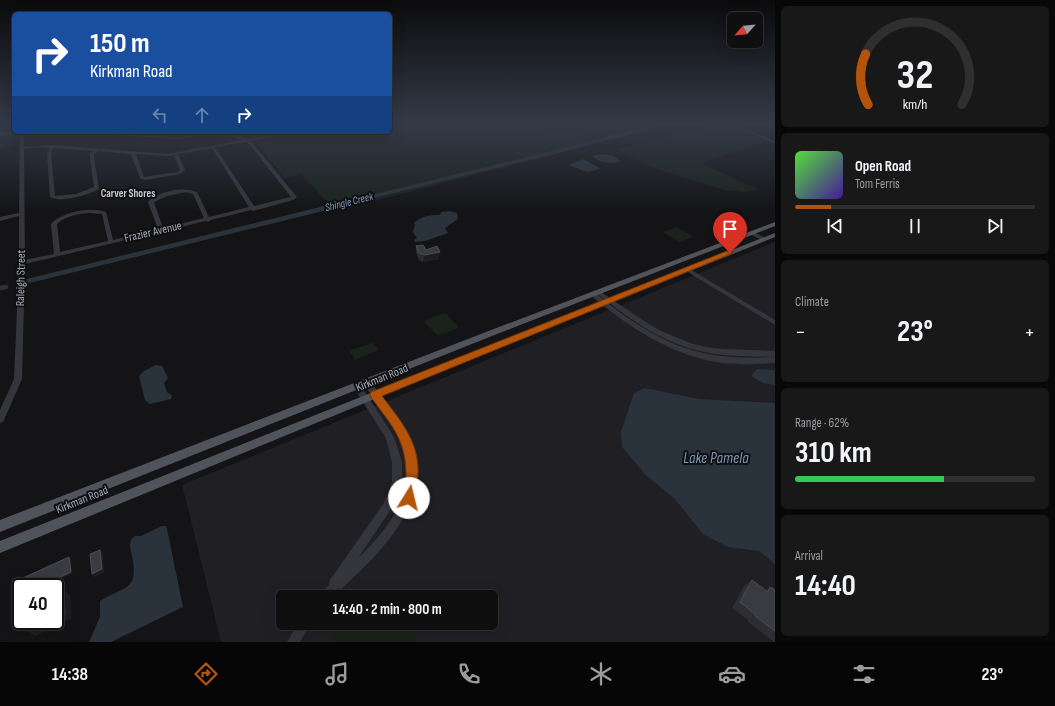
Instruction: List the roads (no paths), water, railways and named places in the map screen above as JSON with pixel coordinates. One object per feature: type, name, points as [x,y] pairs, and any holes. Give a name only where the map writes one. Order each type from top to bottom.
[{"type":"main road","name":"Kirkman Road","points":[[0,526],[775,224]]},
{"type":"main road","name":"Kirkman Road","points":[[0,547],[775,235]]},
{"type":"street","name":"Raleigh Street","points":[[0,420],[18,379],[22,263],[23,152]]},
{"type":"street","points":[[50,152],[53,197],[61,198],[92,191],[97,188],[92,158],[92,154],[95,152]]},
{"type":"street","points":[[176,154],[183,170],[178,174],[145,179],[142,178],[133,152],[176,154],[187,152]]},
{"type":"street","points":[[216,152],[253,209]]},
{"type":"street","name":"Frazier Avenue","points":[[22,263],[285,202],[294,197],[258,152]]},
{"type":"street","points":[[161,230],[151,202],[157,197],[186,190],[195,193],[208,220]]},
{"type":"street","points":[[57,255],[54,224],[61,218],[94,211],[102,211],[104,213],[111,242]]},
{"type":"street","points":[[0,217],[22,213]]},
{"type":"street","points":[[753,232],[766,239]]},
{"type":"street","points":[[688,270],[775,323]]},
{"type":"street","points":[[595,293],[636,329],[658,341],[687,352],[711,358],[735,361],[751,362],[775,360]]},
{"type":"street","points":[[606,302],[640,323],[675,341],[702,349],[723,352],[775,354]]},
{"type":"street","points":[[331,590],[369,531],[388,506],[396,482],[397,462],[390,437],[362,384]]},
{"type":"street","points":[[333,590],[386,536],[395,524],[409,498],[413,474],[411,453],[404,434],[370,397]]},
{"type":"street","points":[[294,642],[301,630]]},
{"type":"water","points":[[600,154],[611,155],[621,161],[606,163],[592,156]]},
{"type":"water","points":[[583,159],[600,169],[587,172],[569,165]]},
{"type":"water","points":[[449,211],[457,213],[458,219],[445,228],[448,233],[425,241],[415,242],[414,240],[417,238],[413,232],[415,225],[414,223],[422,217],[439,215],[442,212]]},
{"type":"water","points":[[156,365],[162,366],[168,378],[164,383],[167,392],[172,396],[171,399],[150,404],[145,400],[139,376],[144,371]]},
{"type":"water","points":[[757,369],[775,370],[775,385],[763,383],[751,376]]},
{"type":"water","name":"Lake Pamela","points":[[645,388],[698,399],[775,403],[775,564],[759,551],[728,547],[703,534],[675,499],[646,475],[622,447],[621,432],[634,393]]},
{"type":"water","points":[[162,526],[166,526],[167,529],[183,607],[111,642],[89,642],[100,617],[100,601],[125,588],[132,580],[134,569],[130,545],[131,540],[135,536],[141,536]]},
{"type":"waterway","name":"Shingle Creek","points":[[338,205],[555,152]]},
{"type":"waterway","name":"Shingle Creek","points":[[28,281],[342,204]]},
{"type":"waterway","name":"Shingle Creek","points":[[0,288],[6,287]]},
{"type":"district","name":"Carver Shores","points":[[128,193]]}]
